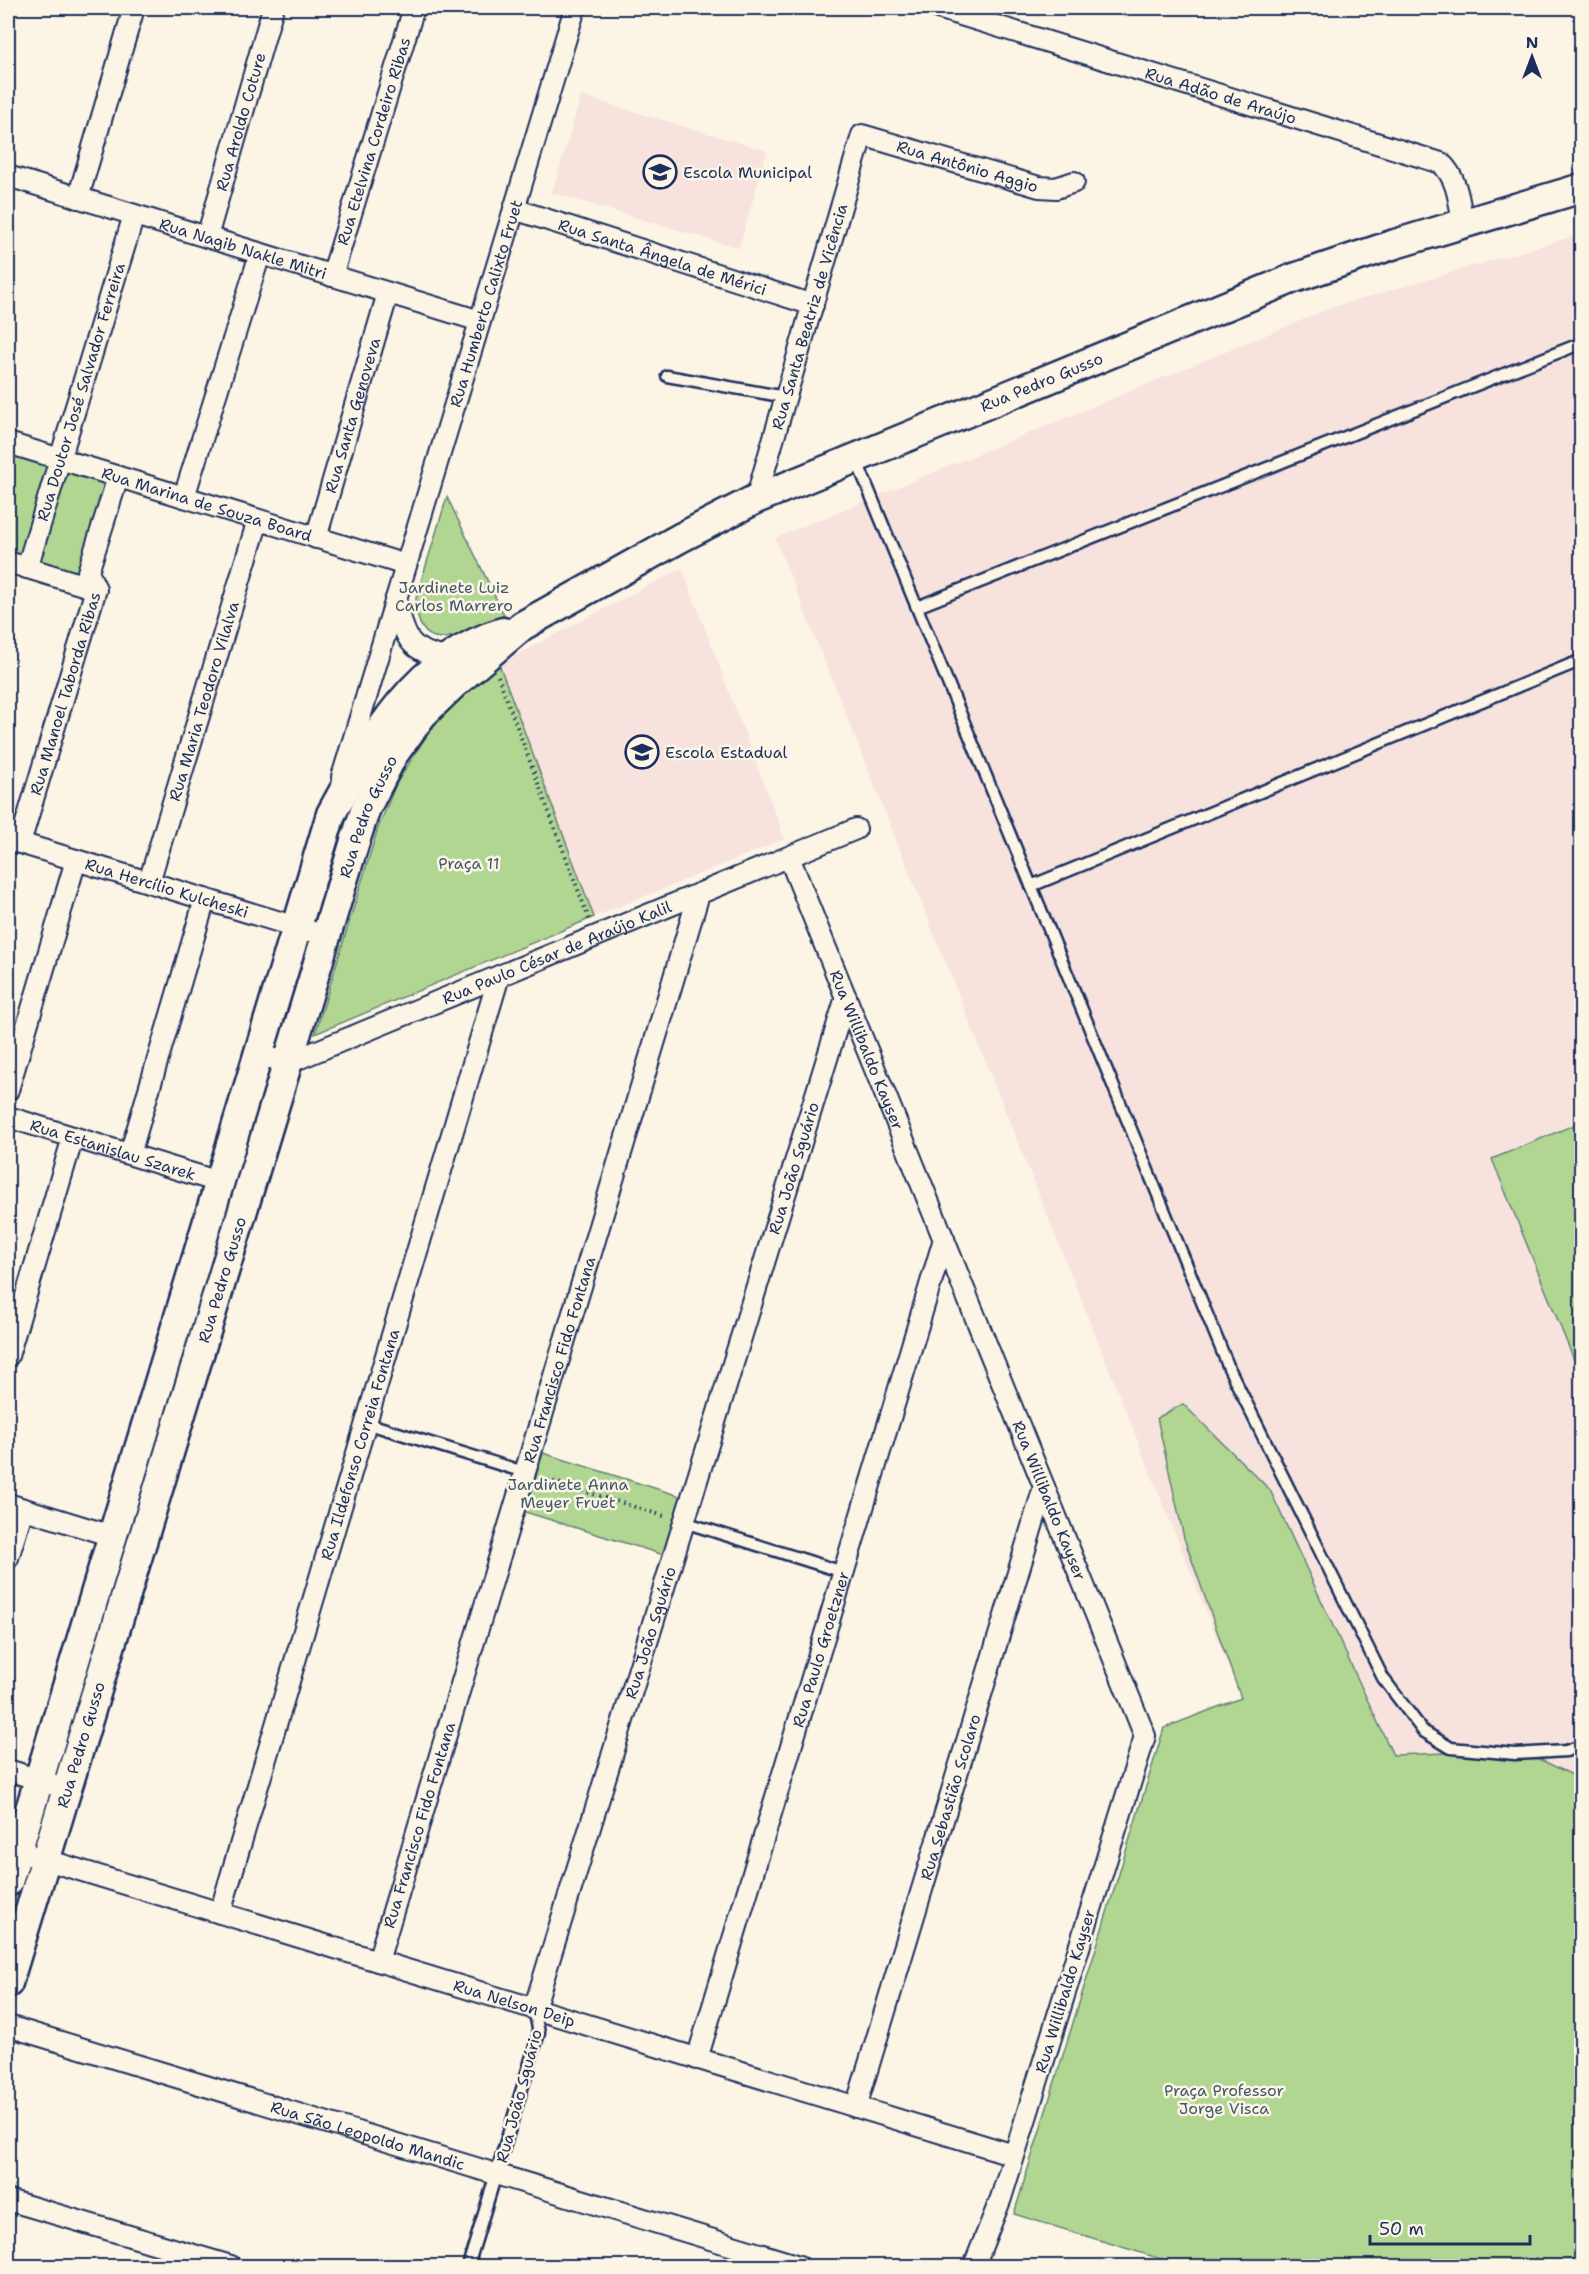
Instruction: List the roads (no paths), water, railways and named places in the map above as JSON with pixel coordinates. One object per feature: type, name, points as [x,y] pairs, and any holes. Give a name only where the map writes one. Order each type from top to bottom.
[{"type":"main road","name":"Rua Pedro Gusso","points":[[8,1983],[366,808],[406,734],[436,699],[522,626],[680,538],[756,499],[855,456],[1247,297],[1341,262],[1581,188]]},
{"type":"main road","name":"Rua Pedro Gusso","points":[[8,1882],[331,814],[368,748],[391,714],[415,686],[448,658],[481,639],[522,626]]},
{"type":"street","points":[[78,198],[134,8]]},
{"type":"street","name":"Rua Aroldo Coture","points":[[207,237],[273,8]]},
{"type":"street","name":"Rua Etelvina Cordeiro Ribas","points":[[332,276],[414,8]]},
{"type":"street","name":"Rua Humberto Calixto Fruet","points":[[331,814],[575,8]]},
{"type":"street","name":"Rua Adão de Araújo","points":[[938,8],[1441,163],[1450,172],[1455,183],[1463,223]]},
{"type":"street","name":"Rua Antônio Aggio","points":[[862,135],[1039,187],[1056,188],[1074,182]]},
{"type":"street","name":"Rua Santa Beatriz de Vicência","points":[[756,499],[862,135]]},
{"type":"street","name":"Rua Nagib Nakle Mitri","points":[[8,177],[480,321]]},
{"type":"street","name":"Rua Santa Ângela de Mérici","points":[[514,209],[813,305]]},
{"type":"street","name":"Rua Doutor José Salvador Ferreira","points":[[27,568],[134,215]]},
{"type":"street","points":[[184,497],[260,254]]},
{"type":"street","name":"Rua Santa Genoveva","points":[[316,538],[388,293]]},
{"type":"street","name":"Rua Marina de Souza Board","points":[[8,443],[406,565]]},
{"type":"street","name":"Rua Manoel Taborda Ribas","points":[[14,841],[96,589],[88,572],[118,477]]},
{"type":"street","name":"Rua Maria Teodoro Vilalva","points":[[148,882],[258,520]]},
{"type":"street","points":[[8,562],[96,589]]},
{"type":"street","points":[[396,599],[404,630],[415,648],[428,655],[448,658]]},
{"type":"street","name":"Rua Paulo César de Araújo Kalil","points":[[288,1063],[856,830]]},
{"type":"street","name":"Rua Hercílio Kulcheski","points":[[14,841],[326,936]]},
{"type":"street","name":"Rua Willibaldo Kayser","points":[[789,857],[1145,1736],[1014,2156],[994,2217],[974,2266]]},
{"type":"street","points":[[8,1090],[76,860]]},
{"type":"street","name":"Rua Francisco Fido Fontana","points":[[378,1961],[699,894]]},
{"type":"street","points":[[130,1154],[205,899]]},
{"type":"street","name":"Rua Ildefonso Correia Fontana","points":[[220,1913],[499,976]]},
{"type":"street","name":"Rua João Sguário","points":[[534,2009],[846,997]]},
{"type":"street","points":[[258,1054],[288,1063]]},
{"type":"street","name":"Rua Estanislau Szarek","points":[[8,1117],[219,1182]]},
{"type":"street","points":[[8,1356],[74,1137]]},
{"type":"street","name":"Rua Paulo Groetzner","points":[[697,2058],[944,1239]]},
{"type":"street","name":"Rua Sebastião Scolaro","points":[[856,2107],[1044,1487]]},
{"type":"street","points":[[8,1558],[15,1507],[112,1536]]},
{"type":"street","points":[[8,1770],[67,1789]]},
{"type":"street","name":"Rua Nelson Deip","points":[[17,1851],[1014,2156]]},
{"type":"street","name":"Rua São Leopoldo Mandic","points":[[8,2026],[799,2266]]},
{"type":"street","points":[[8,2200],[231,2266]]},
{"type":"lane","points":[[917,607],[1581,343]]},
{"type":"lane","points":[[667,376],[786,397]]},
{"type":"lane","points":[[855,456],[1229,1368],[1383,1678],[1423,1731],[1451,1748],[1515,1754],[1566,1751],[1581,1746]]},
{"type":"lane","points":[[1031,886],[1581,660]]},
{"type":"lane","points":[[366,1423],[525,1472]]},
{"type":"lane","points":[[684,1522],[843,1572]]},
{"type":"lane","name":"Rua João Sguário","points":[[468,2266],[539,2033],[534,2009]]},
{"type":"place","name":"Escola Municipal","points":[[660,172]]},
{"type":"place","name":"Escola Estadual","points":[[642,752]]},
{"type":"park label","name":"Jardinete Luiz Carlos Marrero","points":[[454,596]]},
{"type":"park label","name":"Praça 11","points":[[469,863]]},
{"type":"park label","name":"Jardinete Anna Meyer Fruet","points":[[568,1493]]},
{"type":"park label","name":"Praça Professor Jorge Visca","points":[[1224,2099]]}]
